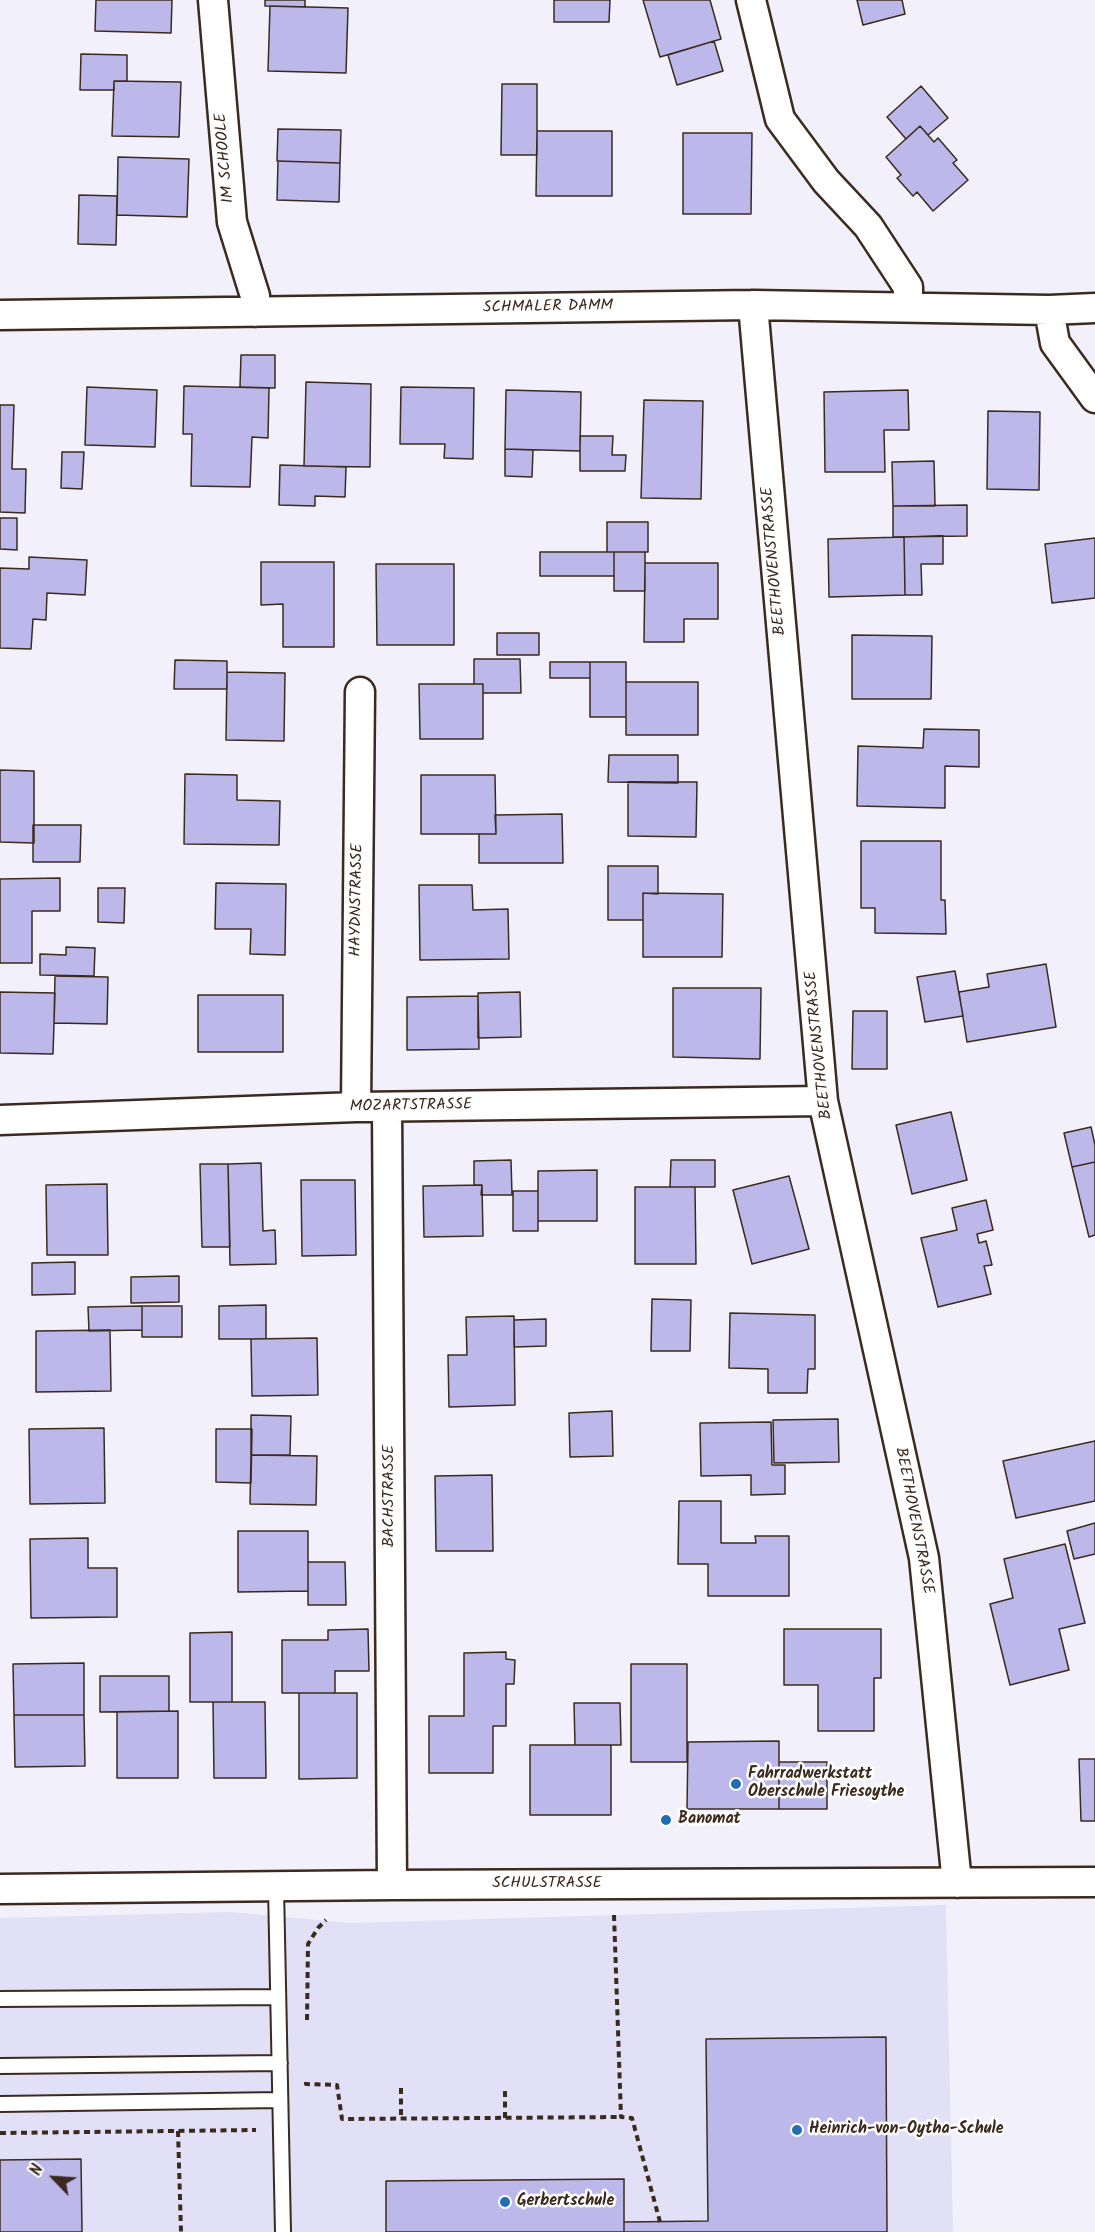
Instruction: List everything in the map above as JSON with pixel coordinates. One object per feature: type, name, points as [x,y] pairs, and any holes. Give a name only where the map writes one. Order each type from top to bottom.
[{"type":"street","name":"IM SCHOOLE","points":[[213,0],[232,222],[255,296],[255,312]]},
{"type":"street","points":[[750,0],[780,119],[826,181],[868,226],[908,287],[908,307]]},
{"type":"street","name":"SCHMALER DAMM","points":[[0,315],[753,305],[1049,310],[1095,308]]},
{"type":"street","name":"BEETHOVENSTRASSE","points":[[753,305],[823,1101],[924,1558],[957,1883]]},
{"type":"street","points":[[1049,310],[1055,343],[1095,398]]},
{"type":"street","name":"HAYDNSTRASSE","points":[[356,1107],[360,692]]},
{"type":"street","name":"MOZARTSTRASSE","points":[[0,1120],[356,1107],[823,1101]]},
{"type":"street","name":"BACHSTRASSE","points":[[387,1107],[392,1885]]},
{"type":"street","name":"SCHULSTRASSE","points":[[0,1889],[1095,1882]]},
{"type":"lane","points":[[276,1887],[283,2232]]},
{"type":"lane","points":[[0,1999],[278,1996]]},
{"type":"lane","points":[[0,2066],[280,2063]]},
{"type":"lane","points":[[0,2104],[280,2100]]},
{"type":"path","points":[[613,1884],[621,2117]]},
{"type":"path","points":[[307,2026],[308,1944],[318,1928],[332,1914],[331,1886]]},
{"type":"path","points":[[306,2072],[306,2084],[337,2085],[342,2119],[632,2118],[660,2222]]},
{"type":"path","points":[[401,2088],[401,2119]]},
{"type":"path","points":[[505,2088],[505,2118]]},
{"type":"path","points":[[0,2133],[281,2129]]},
{"type":"path","points":[[178,2131],[181,2232]]},
{"type":"shaded area","points":[[946,1905],[953,2232],[0,2232],[0,1918],[230,1912],[350,1923]]},
{"type":"building","points":[[96,0],[172,0],[171,33],[95,31]]},
{"type":"building","points":[[265,0],[305,0],[305,7],[265,6]]},
{"type":"building","points":[[554,0],[610,0],[609,22],[554,22]]},
{"type":"building","points":[[643,0],[710,0],[721,39],[660,57]]},
{"type":"building","points":[[857,0],[902,0],[905,14],[863,25]]},
{"type":"building","points":[[270,6],[348,8],[346,73],[268,71]]},
{"type":"building","points":[[714,41],[723,71],[677,85],[668,55]]},
{"type":"building","points":[[81,54],[127,55],[127,81],[114,81],[114,90],[80,90]]},
{"type":"building","points":[[114,81],[181,82],[179,137],[112,136]]},
{"type":"building","points":[[502,84],[537,84],[537,155],[501,155]]},
{"type":"building","points":[[921,86],[948,118],[928,135],[920,126],[906,139],[887,117]]},
{"type":"building","points":[[920,126],[934,142],[938,138],[957,160],[953,163],[968,180],[933,211],[917,192],[913,196],[897,178],[901,175],[886,157]]},
{"type":"building","points":[[278,129],[341,130],[340,163],[277,161]]},
{"type":"building","points":[[537,131],[612,131],[612,196],[536,196]]},
{"type":"building","points":[[683,133],[752,133],[751,214],[683,214]]},
{"type":"building","points":[[118,157],[189,159],[187,217],[117,215]]},
{"type":"building","points":[[278,161],[340,163],[339,202],[277,200]]},
{"type":"building","points":[[79,195],[117,196],[116,245],[78,244]]},
{"type":"building","points":[[241,355],[275,355],[275,388],[240,387]]},
{"type":"building","points":[[306,382],[371,384],[370,467],[304,466]]},
{"type":"building","points":[[184,386],[269,388],[268,438],[252,437],[250,487],[191,486],[192,434],[183,434]]},
{"type":"building","points":[[87,387],[157,390],[155,447],[85,445]]},
{"type":"building","points":[[401,387],[474,388],[473,459],[444,458],[445,444],[400,444]]},
{"type":"building","points":[[506,390],[581,392],[580,451],[505,449]]},
{"type":"building","points":[[908,390],[909,430],[884,430],[885,472],[825,472],[824,392]]},
{"type":"building","points":[[644,400],[703,401],[701,499],[641,498]]},
{"type":"building","points":[[0,405],[14,405],[12,469],[26,469],[25,513],[0,512]]},
{"type":"building","points":[[988,411],[1040,412],[1039,490],[987,489]]},
{"type":"building","points":[[580,436],[613,436],[612,455],[626,455],[625,471],[580,471]]},
{"type":"building","points":[[505,449],[533,450],[532,477],[505,476]]},
{"type":"building","points":[[62,452],[84,452],[82,489],[61,488]]},
{"type":"building","points":[[934,461],[935,506],[893,506],[892,462]]},
{"type":"building","points":[[280,465],[346,467],[345,497],[315,496],[315,506],[279,505]]},
{"type":"building","points":[[967,505],[967,536],[893,537],[893,506]]},
{"type":"building","points":[[0,518],[17,518],[17,550],[0,549]]},
{"type":"building","points":[[607,522],[648,522],[648,552],[607,552]]},
{"type":"building","points":[[943,536],[943,564],[921,564],[922,595],[905,595],[904,537]]},
{"type":"building","points":[[904,537],[905,595],[829,597],[828,539]]},
{"type":"building","points":[[1095,538],[1095,598],[1052,603],[1045,544]]},
{"type":"building","points":[[540,552],[614,552],[614,576],[540,576]]},
{"type":"building","points":[[614,552],[645,552],[645,591],[614,591]]},
{"type":"building","points":[[29,557],[87,560],[85,595],[47,593],[46,620],[33,619],[31,649],[0,648],[0,568],[29,569]]},
{"type":"building","points":[[261,562],[334,562],[334,647],[283,647],[283,604],[261,605]]},
{"type":"building","points":[[645,563],[718,563],[718,619],[684,619],[684,642],[644,642]]},
{"type":"building","points":[[376,564],[454,564],[454,645],[377,645]]},
{"type":"building","points":[[497,633],[539,633],[539,655],[497,655]]},
{"type":"building","points":[[852,635],[932,636],[931,699],[852,699]]},
{"type":"building","points":[[474,659],[520,659],[521,693],[483,693],[483,684],[474,684]]},
{"type":"building","points":[[175,660],[227,661],[227,689],[174,689]]},
{"type":"building","points":[[550,662],[590,662],[590,678],[550,678]]},
{"type":"building","points":[[590,662],[626,662],[626,717],[590,717]]},
{"type":"building","points":[[227,672],[285,673],[284,741],[226,740]]},
{"type":"building","points":[[626,682],[698,682],[698,735],[626,735]]},
{"type":"building","points":[[419,684],[483,684],[483,739],[420,739]]},
{"type":"building","points":[[924,729],[979,730],[979,767],[945,766],[945,808],[857,806],[858,746],[923,748]]},
{"type":"building","points":[[609,755],[678,755],[678,783],[608,782]]},
{"type":"building","points":[[0,770],[34,771],[34,843],[0,842]]},
{"type":"building","points":[[185,774],[237,775],[237,800],[280,801],[279,845],[184,844]]},
{"type":"building","points":[[421,775],[495,775],[496,834],[421,834]]},
{"type":"building","points":[[628,782],[697,782],[696,837],[628,836]]},
{"type":"building","points":[[562,814],[563,863],[479,863],[479,834],[496,834],[495,815]]},
{"type":"building","points":[[33,825],[81,825],[80,862],[33,862]]},
{"type":"building","points":[[861,841],[941,841],[941,900],[945,900],[946,934],[875,933],[875,908],[861,908]]},
{"type":"building","points":[[608,866],[658,866],[658,894],[643,893],[643,920],[608,920]]},
{"type":"building","points":[[60,878],[60,911],[32,911],[32,963],[0,963],[0,879]]},
{"type":"building","points":[[216,883],[286,884],[285,955],[250,954],[251,929],[215,929]]},
{"type":"building","points":[[419,885],[472,885],[473,910],[508,909],[509,959],[420,960]]},
{"type":"building","points":[[98,888],[125,888],[124,923],[98,922]]},
{"type":"building","points":[[643,893],[723,894],[722,957],[643,957]]},
{"type":"building","points":[[66,947],[95,948],[94,976],[40,975],[40,954],[66,955]]},
{"type":"building","points":[[1046,964],[1056,1027],[967,1042],[959,992],[989,987],[987,974]]},
{"type":"building","points":[[955,971],[963,1016],[925,1022],[917,977]]},
{"type":"building","points":[[55,976],[108,977],[107,1024],[54,1023]]},
{"type":"building","points":[[673,988],[761,988],[760,1059],[673,1057]]},
{"type":"building","points":[[0,992],[55,993],[53,1054],[0,1053]]},
{"type":"building","points":[[520,992],[521,1037],[478,1038],[478,993]]},
{"type":"building","points":[[198,995],[283,995],[283,1052],[198,1052]]},
{"type":"building","points":[[478,996],[479,1049],[407,1050],[407,997]]},
{"type":"building","points":[[853,1011],[887,1011],[887,1069],[852,1069]]},
{"type":"building","points":[[951,1112],[967,1180],[912,1194],[896,1125]]},
{"type":"building","points":[[1091,1127],[1095,1145],[1095,1162],[1072,1167],[1064,1133]]},
{"type":"building","points":[[511,1160],[512,1195],[481,1195],[482,1185],[474,1185],[474,1161]]},
{"type":"building","points":[[671,1160],[715,1160],[715,1187],[670,1187]]},
{"type":"building","points":[[1095,1162],[1095,1235],[1089,1237],[1072,1167]]},
{"type":"building","points":[[261,1163],[263,1231],[275,1230],[276,1264],[230,1265],[228,1164]]},
{"type":"building","points":[[200,1164],[228,1164],[230,1247],[202,1247]]},
{"type":"building","points":[[597,1170],[597,1221],[538,1221],[538,1171]]},
{"type":"building","points":[[789,1176],[809,1249],[752,1264],[733,1190]]},
{"type":"building","points":[[301,1180],[355,1180],[356,1255],[302,1256]]},
{"type":"building","points":[[107,1184],[108,1255],[47,1255],[46,1185]]},
{"type":"building","points":[[482,1185],[483,1236],[424,1237],[423,1186]]},
{"type":"building","points":[[635,1187],[695,1187],[696,1264],[635,1264]]},
{"type":"building","points":[[513,1191],[538,1191],[538,1231],[513,1231]]},
{"type":"building","points":[[986,1200],[993,1230],[977,1234],[979,1243],[986,1241],[992,1265],[984,1266],[991,1294],[938,1307],[921,1238],[957,1230],[952,1208]]},
{"type":"building","points":[[75,1262],[75,1294],[32,1295],[32,1263]]},
{"type":"building","points":[[179,1276],[179,1302],[131,1303],[131,1277]]},
{"type":"building","points":[[652,1299],[691,1300],[690,1351],[651,1351]]},
{"type":"building","points":[[266,1305],[266,1339],[219,1339],[219,1306]]},
{"type":"building","points":[[142,1306],[182,1306],[182,1337],[142,1337]]},
{"type":"building","points":[[142,1306],[142,1330],[89,1331],[88,1307]]},
{"type":"building","points":[[730,1313],[815,1315],[815,1369],[808,1369],[807,1393],[768,1393],[768,1369],[729,1368]]},
{"type":"building","points":[[514,1316],[515,1405],[449,1407],[448,1355],[467,1355],[466,1317]]},
{"type":"building","points":[[546,1319],[546,1346],[514,1347],[514,1320]]},
{"type":"building","points":[[110,1330],[111,1391],[36,1392],[36,1331]]},
{"type":"building","points":[[317,1338],[318,1395],[252,1396],[251,1339]]},
{"type":"building","points":[[612,1411],[613,1456],[570,1457],[569,1413]]},
{"type":"building","points":[[251,1415],[291,1416],[290,1455],[251,1455]]},
{"type":"building","points":[[838,1419],[839,1462],[774,1463],[773,1420]]},
{"type":"building","points":[[771,1422],[772,1465],[785,1465],[785,1494],[751,1495],[751,1475],[701,1476],[700,1423]]},
{"type":"building","points":[[104,1428],[105,1503],[30,1504],[29,1429]]},
{"type":"building","points":[[216,1429],[252,1429],[251,1483],[216,1482]]},
{"type":"building","points":[[1095,1441],[1095,1501],[1016,1518],[1003,1461]]},
{"type":"building","points":[[251,1455],[317,1456],[316,1505],[250,1504]]},
{"type":"building","points":[[492,1475],[493,1551],[436,1551],[435,1476]]},
{"type":"building","points":[[679,1501],[721,1501],[721,1543],[756,1543],[755,1536],[789,1536],[789,1596],[708,1596],[708,1564],[678,1564]]},
{"type":"building","points":[[1095,1523],[1095,1554],[1074,1559],[1067,1531]]},
{"type":"building","points":[[238,1531],[308,1531],[308,1591],[238,1592]]},
{"type":"building","points":[[88,1538],[88,1568],[117,1568],[117,1617],[31,1618],[30,1539]]},
{"type":"building","points":[[1065,1544],[1085,1623],[1059,1629],[1069,1670],[1010,1685],[990,1604],[1013,1598],[1004,1559]]},
{"type":"building","points":[[308,1562],[345,1562],[346,1605],[308,1605]]},
{"type":"building","points":[[368,1629],[369,1671],[335,1671],[335,1693],[282,1693],[282,1640],[328,1640],[328,1630]]},
{"type":"building","points":[[784,1629],[881,1629],[881,1678],[874,1678],[874,1731],[818,1731],[818,1685],[784,1685]]},
{"type":"building","points":[[232,1632],[232,1702],[190,1702],[190,1633]]},
{"type":"building","points":[[506,1652],[506,1659],[515,1660],[514,1684],[506,1684],[506,1726],[493,1726],[493,1773],[429,1773],[429,1716],[464,1716],[464,1653]]},
{"type":"building","points":[[84,1663],[84,1715],[14,1715],[13,1664]]},
{"type":"building","points":[[631,1664],[687,1664],[687,1762],[631,1762]]},
{"type":"building","points":[[100,1676],[169,1676],[169,1711],[100,1712]]},
{"type":"building","points":[[299,1693],[357,1693],[357,1778],[299,1779]]},
{"type":"building","points":[[213,1702],[265,1702],[266,1778],[214,1778]]},
{"type":"building","points":[[574,1703],[620,1703],[621,1745],[575,1745]]},
{"type":"building","points":[[178,1711],[178,1778],[117,1778],[117,1712]]},
{"type":"building","points":[[14,1715],[84,1715],[85,1766],[15,1767]]},
{"type":"building","points":[[779,1741],[779,1809],[687,1809],[688,1742]]},
{"type":"building","points":[[530,1745],[611,1745],[611,1815],[530,1815]]},
{"type":"building","points":[[1079,1759],[1095,1759],[1095,1821],[1081,1821]]},
{"type":"building","points":[[779,1762],[827,1762],[827,1809],[779,1809]]},
{"type":"building","name":"Heinrich-von-Oytha-Schule","points":[[886,2037],[887,2232],[624,2232],[624,2222],[708,2221],[706,2039]]},
{"type":"building","points":[[81,2159],[82,2232],[0,2232],[0,2160]]},
{"type":"building","name":"Gerbertschule","points":[[624,2179],[624,2232],[386,2232],[386,2181]]},
{"type":"place","name":"Fahrradwerkstatt Oberschule Friesoythe","points":[[736,1784]]},
{"type":"place","name":"Banomat","points":[[666,1820]]},
{"type":"place","name":"Heinrich-von-Oytha-Schule","points":[[797,2130]]},
{"type":"place","name":"Gerbertschule","points":[[505,2202]]}]
